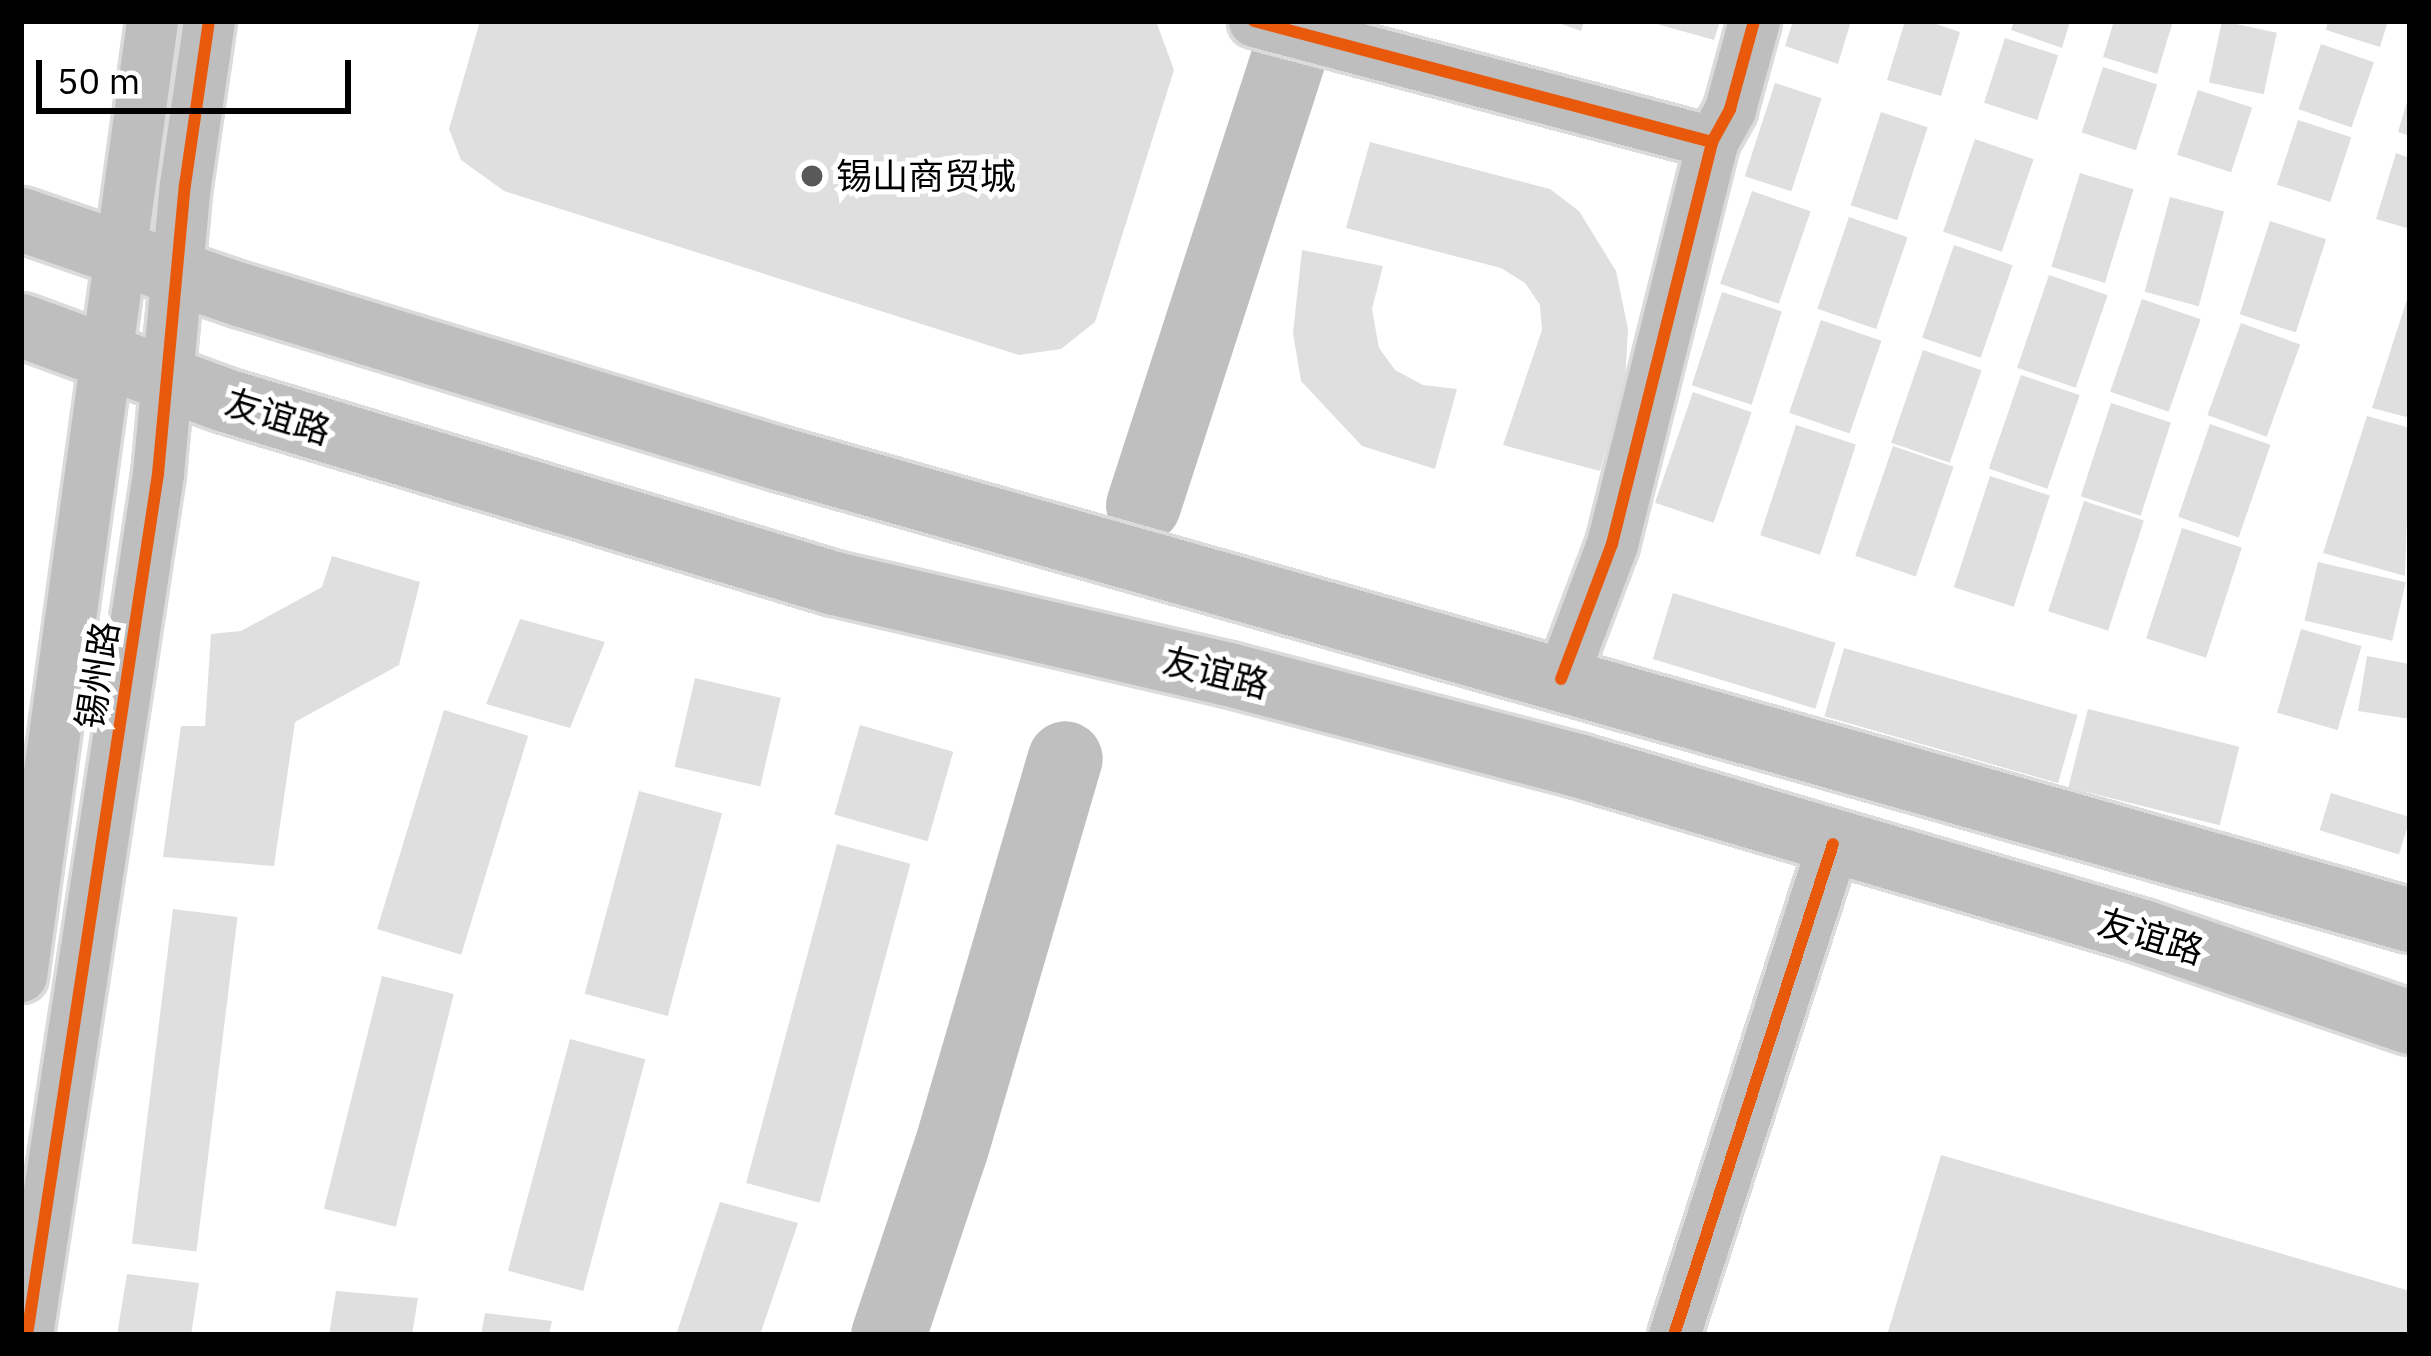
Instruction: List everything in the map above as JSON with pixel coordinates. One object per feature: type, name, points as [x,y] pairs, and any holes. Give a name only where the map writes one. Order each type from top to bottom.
[{"type":"main road","points":[[21,219],[778,458],[2410,920]]},
{"type":"main road","name":"友谊路","points":[[21,325],[225,400],[834,583],[1250,679],[1577,765],[1833,844],[2142,931],[2410,1022]]},
{"type":"street","name":"锡州路","points":[[27,1335],[154,497],[166,378],[149,262],[152,21]]},
{"type":"street","name":"锡州路","points":[[21,976],[109,356],[149,262],[208,21]]},
{"type":"street","points":[[1254,21],[1712,142]]},
{"type":"street","points":[[1562,679],[1612,544],[1712,142],[1730,109],[1754,21]]},
{"type":"street","points":[[1674,1335],[1833,844]]},
{"type":"building","name":"锡山商贸城","points":[[480,21],[1156,21],[1174,70],[1095,322],[1061,349],[1019,355],[504,191],[461,160],[449,129]]},
{"type":"building","points":[[1553,21],[1584,21],[1581,31]]},
{"type":"building","points":[[1646,21],[1720,21],[1714,40]]},
{"type":"building","points":[[1793,21],[1851,21],[1838,64],[1785,46]]},
{"type":"building","points":[[1905,21],[1927,21],[1960,32],[1941,96],[1887,80]]},
{"type":"building","points":[[2014,21],[2070,21],[2062,48],[2011,30]]},
{"type":"building","points":[[2114,21],[2173,21],[2157,74],[2103,57]]},
{"type":"building","points":[[2222,21],[2277,33],[2264,94],[2209,83]]},
{"type":"building","points":[[2328,21],[2388,21],[2380,47],[2326,30]]},
{"type":"building","points":[[2005,38],[2058,55],[2037,120],[1984,103]]},
{"type":"building","points":[[2321,44],[2374,62],[2351,127],[2299,109]]},
{"type":"building","points":[[2103,67],[2157,85],[2136,150],[2082,133]]},
{"type":"building","points":[[1775,83],[1822,98],[1791,191],[1745,176]]},
{"type":"building","points":[[2198,90],[2252,108],[2231,172],[2177,155]]},
{"type":"building","points":[[2410,95],[2410,136],[2398,132]]},
{"type":"building","points":[[1881,112],[1928,127],[1897,220],[1851,205]]},
{"type":"building","points":[[2298,120],[2351,137],[2330,202],[2277,185]]},
{"type":"building","points":[[1975,139],[2034,159],[2002,252],[1943,232]]},
{"type":"building","points":[[1370,142],[1550,189],[1579,211],[1616,271],[1628,329],[1625,382],[1600,471],[1503,445],[1542,330],[1540,305],[1525,283],[1501,268],[1346,228]]},
{"type":"building","points":[[2396,153],[2410,158],[2410,229],[2376,219]]},
{"type":"building","points":[[2080,173],[2134,189],[2105,283],[2051,267]]},
{"type":"building","points":[[1752,191],[1811,211],[1779,304],[1720,284]]},
{"type":"building","points":[[2170,197],[2224,211],[2199,306],[2145,292]]},
{"type":"building","points":[[1849,217],[1908,237],[1876,329],[1817,309]]},
{"type":"building","points":[[2270,221],[2326,239],[2296,332],[2240,314]]},
{"type":"building","points":[[1954,245],[2013,265],[1981,358],[1922,338]]},
{"type":"building","points":[[1302,250],[1383,266],[1372,309],[1379,348],[1395,370],[1423,385],[1457,389],[1435,469],[1362,446],[1301,381],[1293,333]]},
{"type":"building","points":[[2049,275],[2108,295],[2076,388],[2017,368]]},
{"type":"building","points":[[1722,292],[1782,311],[1752,405],[1692,385]]},
{"type":"building","points":[[2410,293],[2410,418],[2372,408]]},
{"type":"building","points":[[2142,299],[2201,319],[2169,412],[2110,392]]},
{"type":"building","points":[[1821,320],[1882,341],[1850,433],[1789,413]]},
{"type":"building","points":[[2241,323],[2300,345],[2267,437],[2207,415]]},
{"type":"building","points":[[1923,350],[1982,370],[1950,463],[1891,443]]},
{"type":"building","points":[[2021,375],[2080,395],[2047,489],[1989,469]]},
{"type":"building","points":[[1693,392],[1752,412],[1714,523],[1655,503]]},
{"type":"building","points":[[2111,403],[2171,422],[2141,516],[2081,496]]},
{"type":"building","points":[[2367,416],[2410,428],[2405,576],[2323,553]]},
{"type":"building","points":[[2210,424],[2271,445],[2239,537],[2178,517]]},
{"type":"building","points":[[1796,425],[1856,444],[1820,555],[1760,535]]},
{"type":"building","points":[[1893,446],[1954,467],[1916,577],[1855,556]]},
{"type":"building","points":[[1990,476],[2050,495],[2014,607],[1954,587]]},
{"type":"building","points":[[2084,501],[2144,520],[2108,631],[2048,611]]},
{"type":"building","points":[[2182,528],[2242,547],[2206,658],[2146,638]]},
{"type":"building","points":[[332,556],[420,582],[399,665],[295,722],[274,866],[163,857],[181,726],[205,726],[211,634],[241,631],[322,587]]},
{"type":"building","points":[[2318,562],[2406,582],[2392,641],[2305,620]]},
{"type":"building","points":[[1673,593],[1836,643],[1815,709],[1653,659]]},
{"type":"building","points":[[520,619],[605,642],[570,728],[486,704]]},
{"type":"building","points":[[2301,629],[2362,646],[2338,730],[2277,713]]},
{"type":"building","points":[[1844,648],[2078,715],[2058,783],[1824,716]]},
{"type":"building","points":[[2367,656],[2410,664],[2410,719],[2358,711]]},
{"type":"building","points":[[695,678],[781,698],[760,786],[675,767]]},
{"type":"building","points":[[2088,709],[2239,747],[2220,825],[2068,788]]},
{"type":"building","points":[[444,710],[528,736],[461,955],[377,929]]},
{"type":"building","points":[[860,725],[953,752],[928,841],[834,814]]},
{"type":"building","points":[[639,791],[722,813],[668,1016],[585,994]]},
{"type":"building","points":[[2331,793],[2410,817],[2399,855],[2320,830]]},
{"type":"building","points":[[837,844],[910,864],[820,1203],[746,1183]]},
{"type":"building","points":[[173,909],[238,917],[196,1251],[132,1243]]},
{"type":"building","points":[[382,976],[454,994],[396,1227],[324,1209]]},
{"type":"building","points":[[570,1039],[645,1059],[583,1291],[508,1271]]},
{"type":"building","points":[[1941,1155],[2410,1291],[2410,1335],[1887,1335]]},
{"type":"building","points":[[720,1202],[798,1223],[760,1335],[676,1335]]},
{"type":"building","points":[[127,1274],[199,1283],[191,1335],[117,1335]]},
{"type":"building","points":[[336,1291],[418,1298],[412,1335],[329,1335]]},
{"type":"building","points":[[485,1313],[552,1321],[549,1335],[481,1335]]},
{"type":"waterway","points":[[1143,505],[1300,21]]},
{"type":"waterway","points":[[888,1335],[951,1147],[1065,758]]},
{"type":"cycle path","points":[[27,1335],[158,474],[185,185],[209,21]]},
{"type":"cycle path","points":[[1254,21],[1712,142]]},
{"type":"cycle path","points":[[1561,679],[1612,544],[1712,142],[1730,109],[1754,21]]},
{"type":"cycle path","points":[[1674,1335],[1833,844]]},
{"type":"place","name":"锡山商贸城","points":[[812,176]]}]
